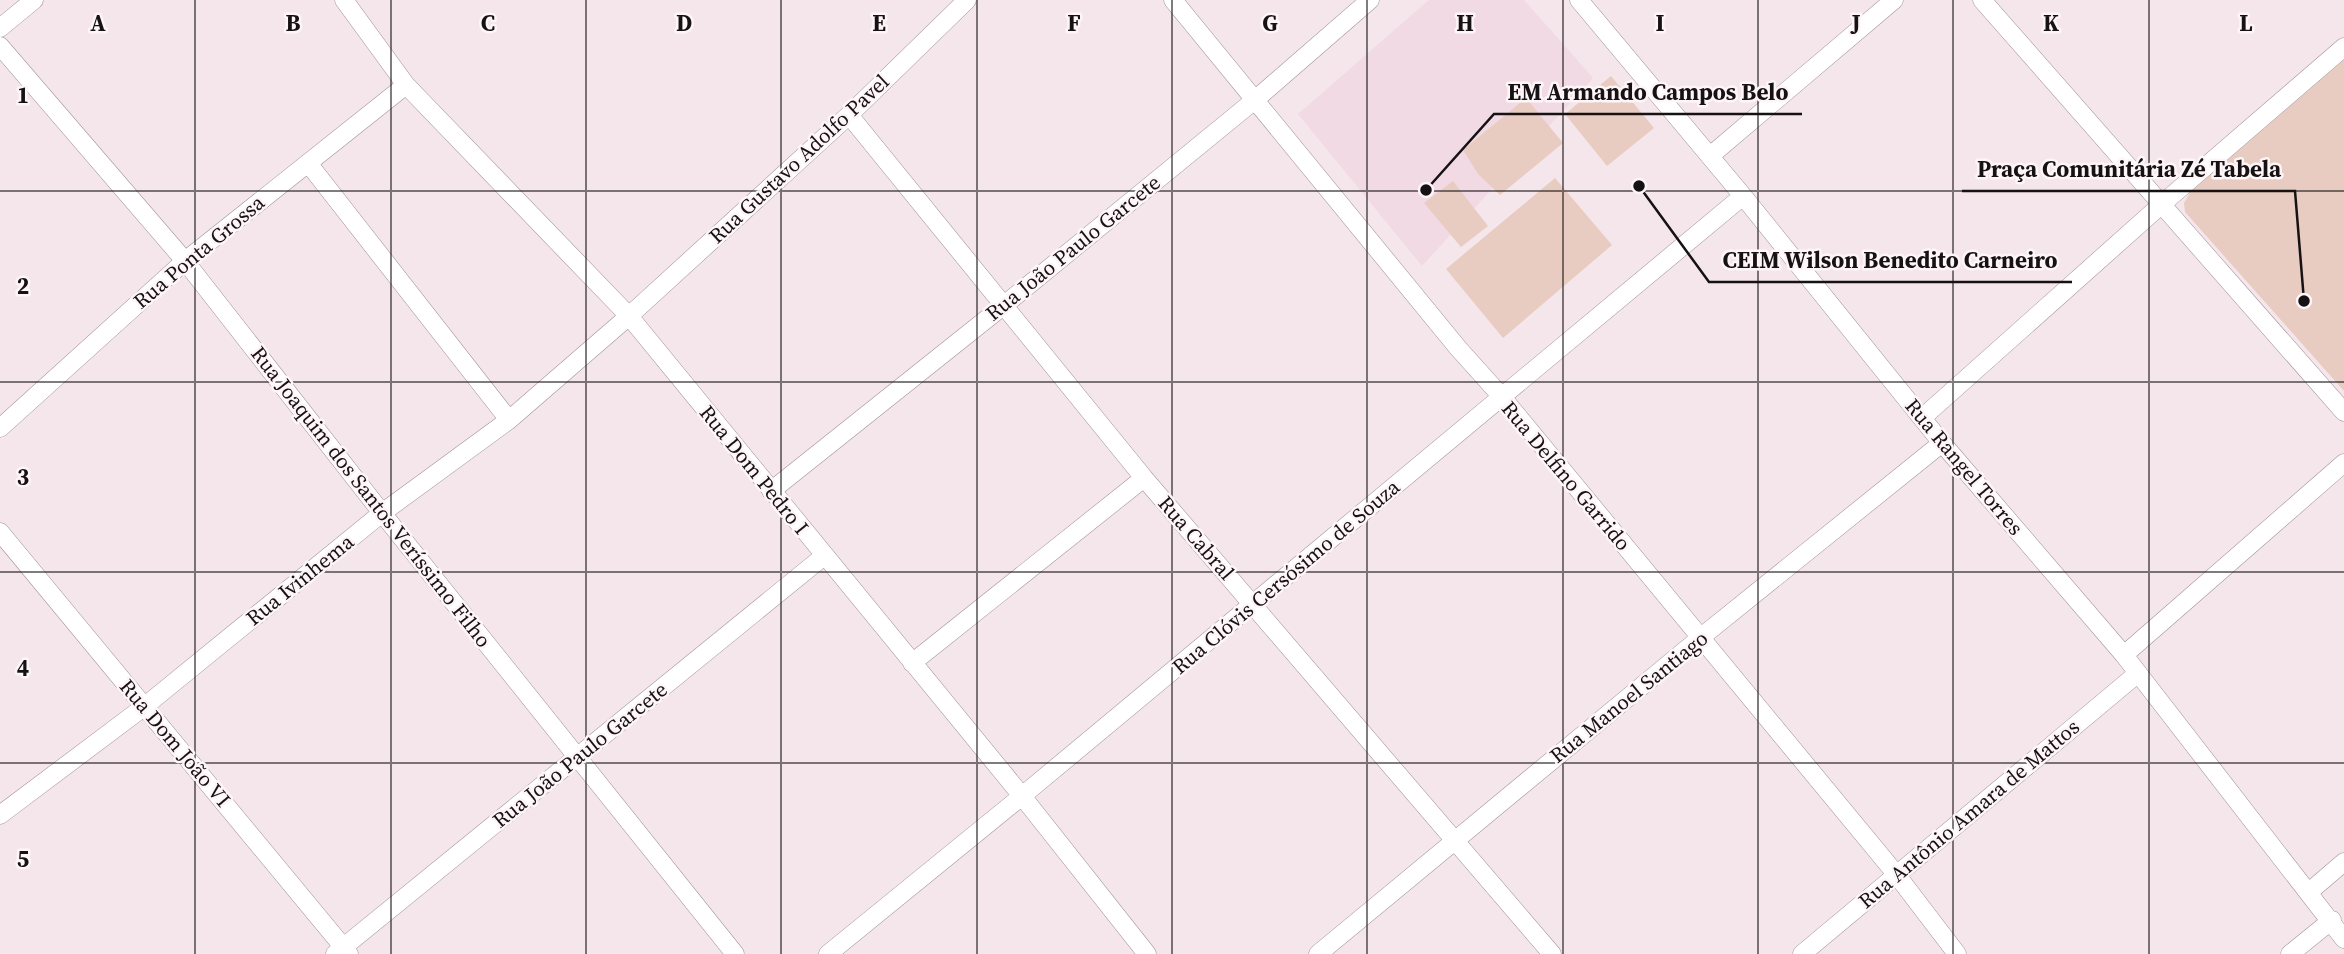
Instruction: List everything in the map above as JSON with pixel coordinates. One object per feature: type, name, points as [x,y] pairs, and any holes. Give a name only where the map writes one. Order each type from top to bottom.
[{"type":"street","points":[[0,28],[33,0]]},
{"type":"street","name":"Rua Dom Pedro I","points":[[345,0],[406,85],[629,316],[1022,796],[1147,954]]},
{"type":"street","name":"Rua Gustavo Adolfo Pavel","points":[[629,316],[849,115],[967,0]]},
{"type":"street","name":"Rua Delfino Garrido","points":[[1173,0],[1458,348],[1502,397],[1896,874],[1957,954]]},
{"type":"street","name":"Rua João Paulo Garcete","points":[[771,491],[1256,99],[1370,0]]},
{"type":"street","name":"Rua Rangel Torres","points":[[1579,0],[1743,196],[1942,443],[2124,655],[2332,920],[2344,939]]},
{"type":"street","points":[[1710,156],[1894,0]]},
{"type":"street","points":[[1982,0],[2344,412]]},
{"type":"street","name":"Rua Joaquim dos Santos Veríssimo Filho","points":[[0,46],[185,261],[382,513],[735,954]]},
{"type":"street","points":[[1922,418],[2162,204],[2344,47]]},
{"type":"street","name":"Rua Ponta Grossa","points":[[0,428],[185,261],[406,85]]},
{"type":"street","name":"Rua Cabral","points":[[849,115],[1144,478],[1552,954]]},
{"type":"street","points":[[308,163],[509,420]]},
{"type":"street","name":"Rua Clóvis Cersósimo de Souza","points":[[828,954],[1743,196]]},
{"type":"street","name":"Rua Ivinhema","points":[[0,815],[145,706],[382,513],[509,420],[629,316]]},
{"type":"street","name":"Rua Manoel Santiago","points":[[1318,954],[1700,638],[1942,443]]},
{"type":"street","points":[[2124,655],[2344,463]]},
{"type":"street","points":[[912,663],[1144,478]]},
{"type":"street","name":"Rua Dom João VI","points":[[0,532],[145,706],[343,952]]},
{"type":"street","name":"Rua João Paulo Garcete","points":[[343,952],[824,556]]},
{"type":"street","name":"Rua Antônio Amara de Mattos","points":[[1802,954],[2137,674]]},
{"type":"street","points":[[2309,892],[2344,862]]},
{"type":"street","points":[[2290,954],[2332,920]]},
{"type":"shaded area","points":[[1429,0],[1524,0],[1593,78],[1422,266],[1298,114]]},
{"type":"shaded area","points":[[2344,59],[2344,391],[2185,212],[2184,203],[2192,189]]},
{"type":"shaded area","points":[[1611,76],[1654,128],[1607,166],[1565,114]]},
{"type":"shaded area","points":[[1526,98],[1563,143],[1500,195],[1478,174],[1463,150]]},
{"type":"shaded area","points":[[1555,178],[1612,245],[1503,338],[1446,269]]},
{"type":"shaded area","points":[[1453,181],[1488,226],[1461,247],[1424,203]]},
{"type":"place","name":"CEIM Wilson Benedito Carneiro","points":[[1639,186]]},
{"type":"place","name":"EM Armando Campos Belo","points":[[1426,190]]},
{"type":"place","name":"Praça Comunitária Zé Tabela","points":[[2304,301]]}]
